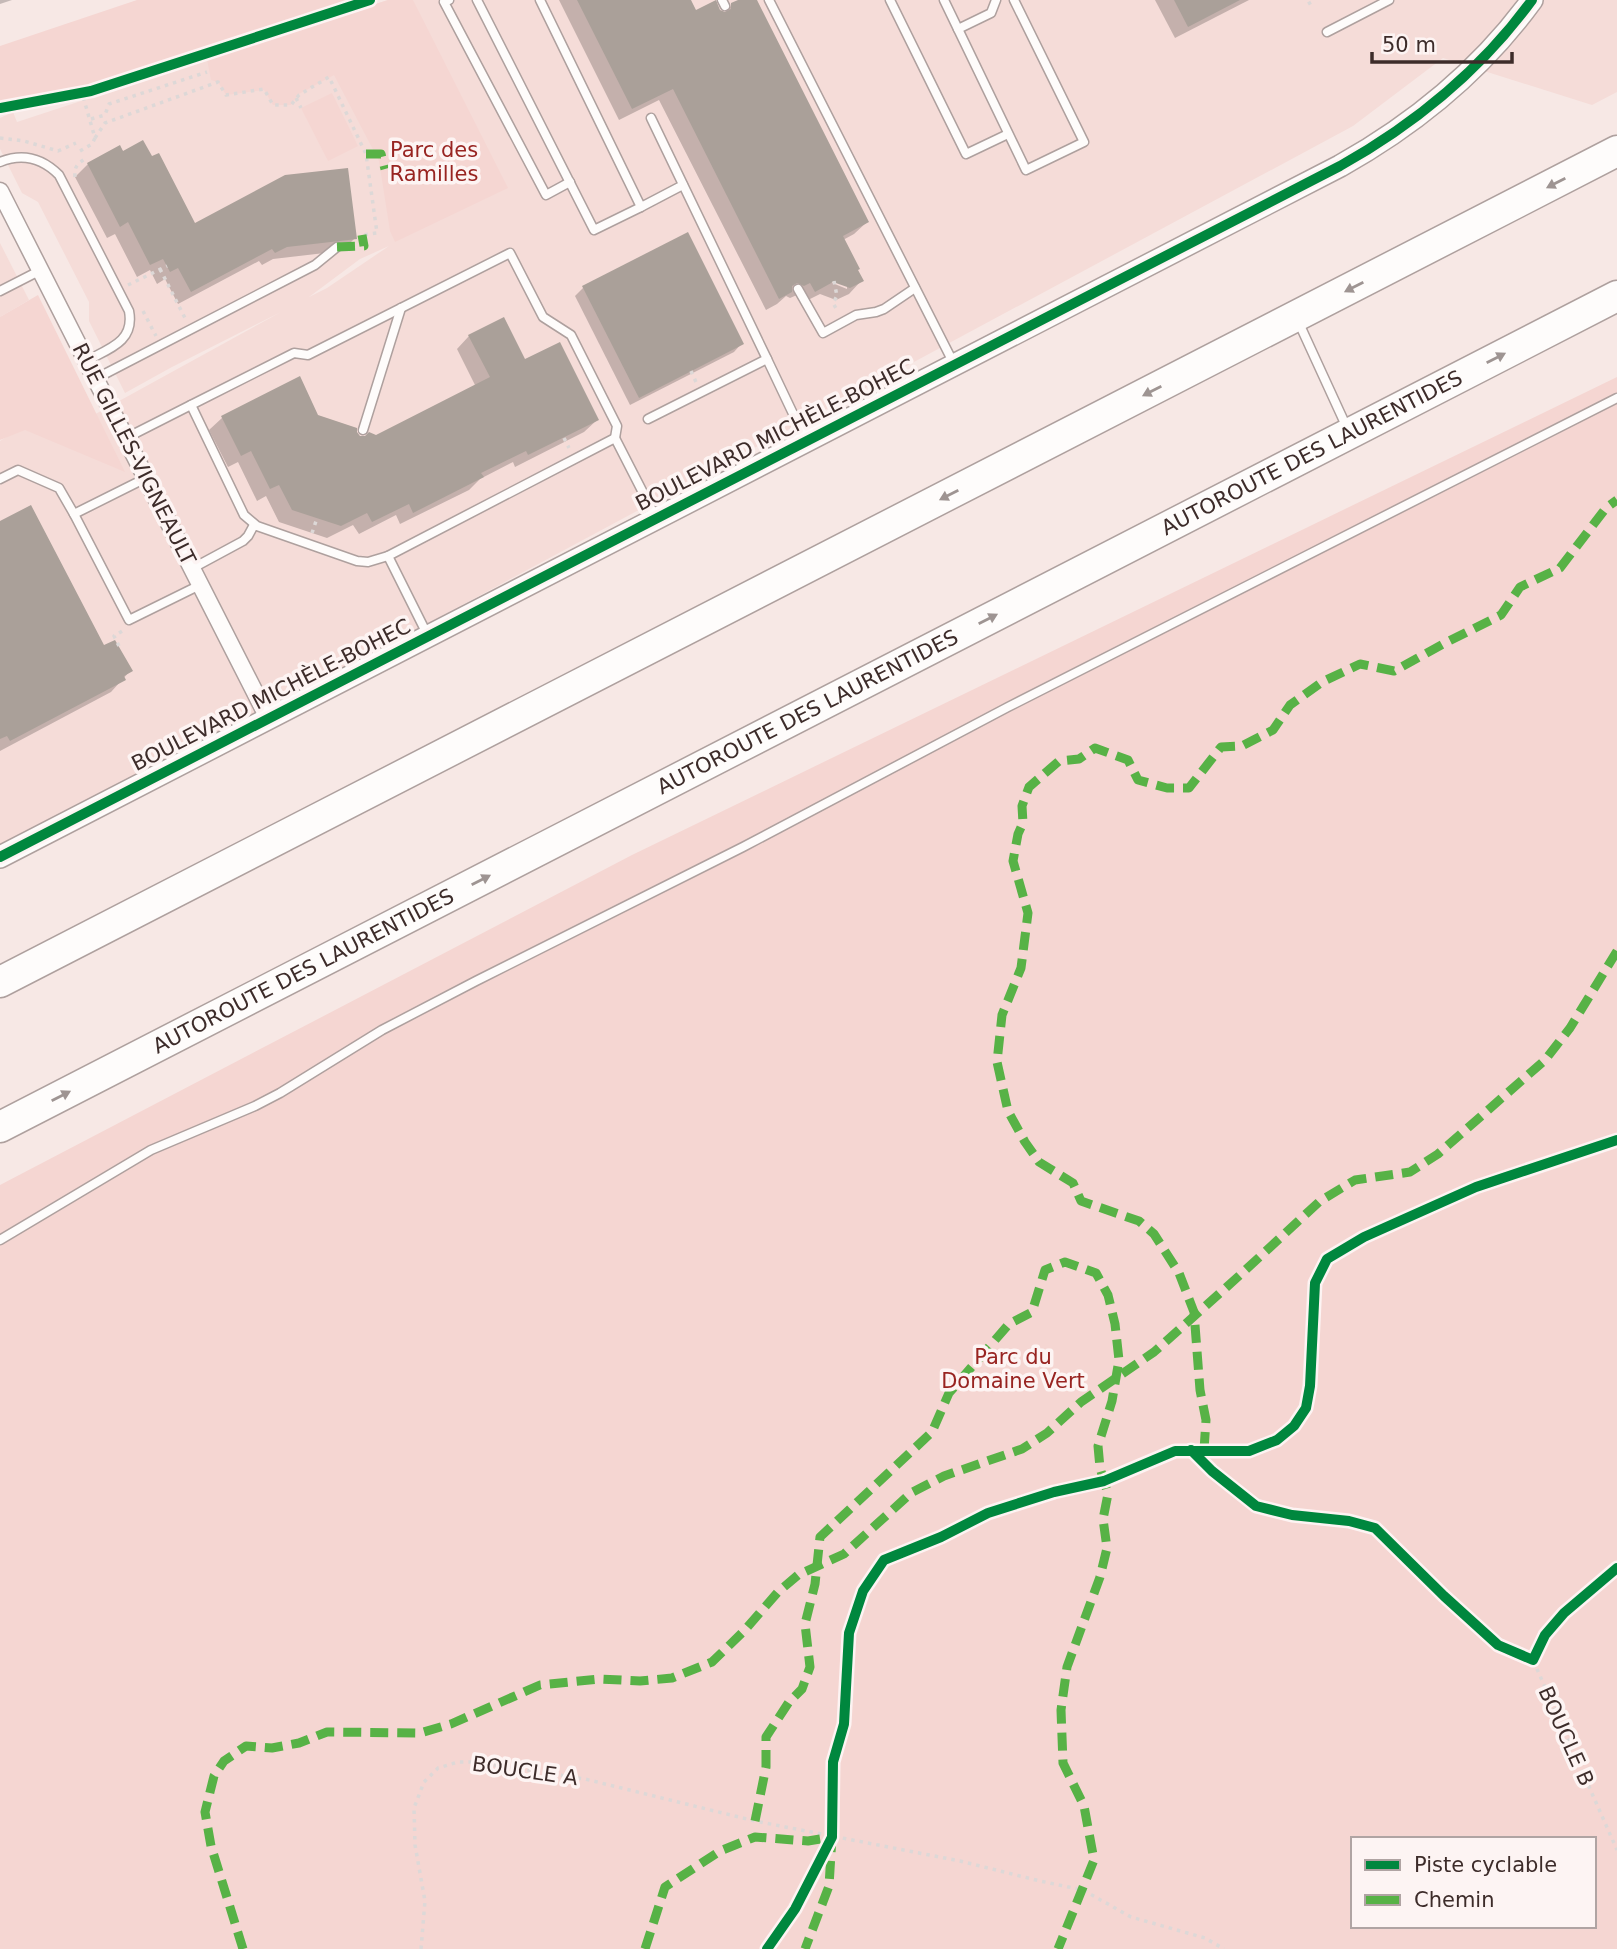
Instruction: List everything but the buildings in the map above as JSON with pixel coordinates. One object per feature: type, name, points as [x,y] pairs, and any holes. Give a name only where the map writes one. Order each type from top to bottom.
[{"type":"highway","points":[[0,982],[1617,151]]},
{"type":"highway","name":"AUTOROUTE DES LAURENTIDES","points":[[0,1127],[1617,296]]},
{"type":"street","name":"BOULEVARD MICHÈLE-BOHEC","points":[[0,856],[1303,186],[1381,143],[1434,104],[1461,79],[1496,44],[1532,0]]},
{"type":"street","name":"RUE GILLES-VIGNEAULT","points":[[0,191],[268,718]]},
{"type":"lane","points":[[449,0],[444,2],[546,195],[570,183]]},
{"type":"lane","points":[[477,0],[594,230],[683,185]]},
{"type":"lane","points":[[540,0],[641,207]]},
{"type":"lane","points":[[769,0],[954,364]]},
{"type":"lane","points":[[890,0],[966,154],[1008,134]]},
{"type":"lane","points":[[944,0],[1026,170],[1084,142],[1014,0]]},
{"type":"lane","points":[[958,29],[991,13],[996,0]]},
{"type":"lane","points":[[1327,32],[1389,0]]},
{"type":"lane","points":[[651,118],[807,441]]},
{"type":"lane","points":[[0,162],[19,156],[28,157],[46,164],[59,175],[129,311],[131,321],[123,339],[86,361]]},
{"type":"lane","points":[[95,379],[315,265],[337,247]]},
{"type":"lane","points":[[126,438],[294,353],[307,355],[510,253],[543,317],[571,335],[617,426],[615,438],[656,519]]},
{"type":"lane","points":[[0,291],[41,270]]},
{"type":"lane","points":[[798,289],[823,333],[856,316],[884,309],[915,289]]},
{"type":"lane","points":[[363,430],[401,308]]},
{"type":"lane","points":[[1297,317],[1349,433]]},
{"type":"lane","points":[[648,419],[767,359]]},
{"type":"lane","points":[[0,1240],[151,1150],[280,1093],[382,1030],[475,981],[743,847],[1020,701],[1617,398]]},
{"type":"lane","points":[[191,405],[244,515],[254,525],[357,561],[368,562],[388,556],[615,438]]},
{"type":"lane","points":[[0,479],[18,470],[59,488],[129,620],[201,585]]},
{"type":"lane","points":[[74,514],[146,478]]},
{"type":"lane","points":[[192,568],[236,546],[248,536],[254,525]]},
{"type":"lane","points":[[388,556],[428,636]]},
{"type":"path","points":[[1308,4],[1315,0]]},
{"type":"path","points":[[110,121],[106,115],[108,104],[207,72]]},
{"type":"path","points":[[80,151],[92,144],[105,123],[218,82],[226,95],[264,89],[273,105],[291,105],[299,94],[328,77],[366,154],[377,233],[362,234]]},
{"type":"path","points":[[81,93],[95,138]]},
{"type":"path","points":[[296,98],[301,108]]},
{"type":"path","points":[[91,119],[106,115]]},
{"type":"path","points":[[0,128],[4,138],[19,156]]},
{"type":"path","points":[[4,138],[58,151],[76,143]]},
{"type":"path","points":[[130,284],[167,266]]},
{"type":"path","points":[[160,269],[179,307]]},
{"type":"path","points":[[833,303],[837,296],[834,281]]},
{"type":"path","points":[[691,371],[697,383]]},
{"type":"path","points":[[564,438],[569,449]]},
{"type":"path","points":[[313,530],[317,518]]},
{"type":"path","points":[[119,646],[114,636],[123,632]]},
{"type":"path","points":[[826,1849],[832,1837],[832,1824]]},
{"type":"path","points":[[832,1837],[960,1861],[1083,1890],[1131,1917],[1205,1938],[1224,1949]]},
{"type":"shaded area","points":[[388,0],[1617,0],[1617,92],[1592,105],[1443,58],[1353,126],[265,711],[0,844],[0,441],[34,419],[90,417],[281,312],[125,393],[89,321],[89,302],[38,202],[22,193],[0,149],[0,118],[13,112],[17,122]],"holes":[[[389,246],[309,297],[360,259]]]},
{"type":"shaded area","points":[[0,243],[29,300],[0,317]]},
{"type":"green space","points":[[137,0],[368,0],[98,83],[0,103],[0,46]]},
{"type":"green space","name":"Parc des Ramilles","points":[[388,0],[413,0],[508,188],[395,242],[390,231],[379,161],[334,75],[299,94],[291,105],[273,105],[264,90],[226,95],[218,82],[211,80],[207,59]]},
{"type":"green space","points":[[332,93],[358,146],[328,161],[301,108]]},
{"type":"green space","points":[[38,295],[125,472],[25,430],[0,440],[0,317]]},
{"type":"green space","name":"Parc du Domaine Vert","points":[[1617,377],[1617,1949],[0,1949],[0,1185],[632,855]]},
{"type":"marked path","points":[[366,154],[381,154],[385,169]]},
{"type":"marked path","points":[[337,247],[364,246],[362,235]]},
{"type":"marked path","points":[[1204,1450],[1206,1420],[1200,1390],[1194,1312],[1179,1273],[1154,1234],[1139,1221],[1081,1201],[1073,1183],[1039,1162],[1008,1111],[997,1062],[1002,1015],[1021,968],[1028,913],[1013,861],[1023,823],[1022,806],[1029,787],[1059,761],[1079,759],[1095,748],[1128,760],[1138,780],[1167,788],[1189,788],[1221,747],[1242,746],[1273,730],[1290,705],[1322,682],[1360,664],[1394,671],[1501,615],[1520,587],[1560,568],[1606,508],[1617,500]]},
{"type":"marked path","points":[[243,1949],[211,1846],[205,1812],[214,1776],[224,1761],[246,1746],[272,1748],[299,1743],[327,1732],[420,1733],[451,1724],[540,1685],[600,1679],[640,1681],[672,1678],[712,1662],[778,1592],[798,1575],[844,1554],[911,1493],[944,1476],[1022,1449],[1047,1433],[1081,1402],[1154,1352],[1320,1201],[1355,1180],[1410,1172],[1438,1154],[1545,1060],[1570,1028],[1617,951]]},
{"type":"marked path","points":[[755,1821],[766,1767],[766,1737],[789,1702],[802,1689],[810,1667],[805,1624],[815,1584],[820,1537],[932,1432],[949,1393],[1009,1324],[1032,1312],[1045,1270],[1065,1262],[1096,1273],[1108,1295],[1119,1360],[1112,1401],[1098,1446],[1100,1468],[1108,1494],[1103,1519],[1107,1548],[1100,1577],[1067,1667],[1061,1710],[1063,1763],[1084,1806],[1094,1860],[1058,1949]]},
{"type":"marked path","points":[[645,1949],[665,1887],[720,1851],[755,1837],[808,1841],[832,1837],[829,1886],[805,1949]]},
{"type":"cycle path","points":[[0,108],[91,91],[370,0]]},
{"type":"cycle path","points":[[0,857],[1340,166],[1368,150],[1445,94],[1491,50],[1532,0]]},
{"type":"cycle path","points":[[767,1949],[795,1909],[832,1837],[833,1762],[844,1724],[849,1633],[863,1591],[884,1560],[941,1537],[988,1513],[1054,1492],[1104,1481],[1175,1451],[1249,1451],[1277,1440],[1294,1426],[1306,1408],[1310,1386],[1315,1283],[1327,1259],[1364,1237],[1476,1187],[1617,1140]]},
{"type":"cycle path","points":[[1191,1450],[1212,1471],[1256,1506],[1292,1515],[1349,1521],[1375,1528],[1498,1645],[1533,1660],[1545,1635],[1564,1613],[1617,1568]]}]
